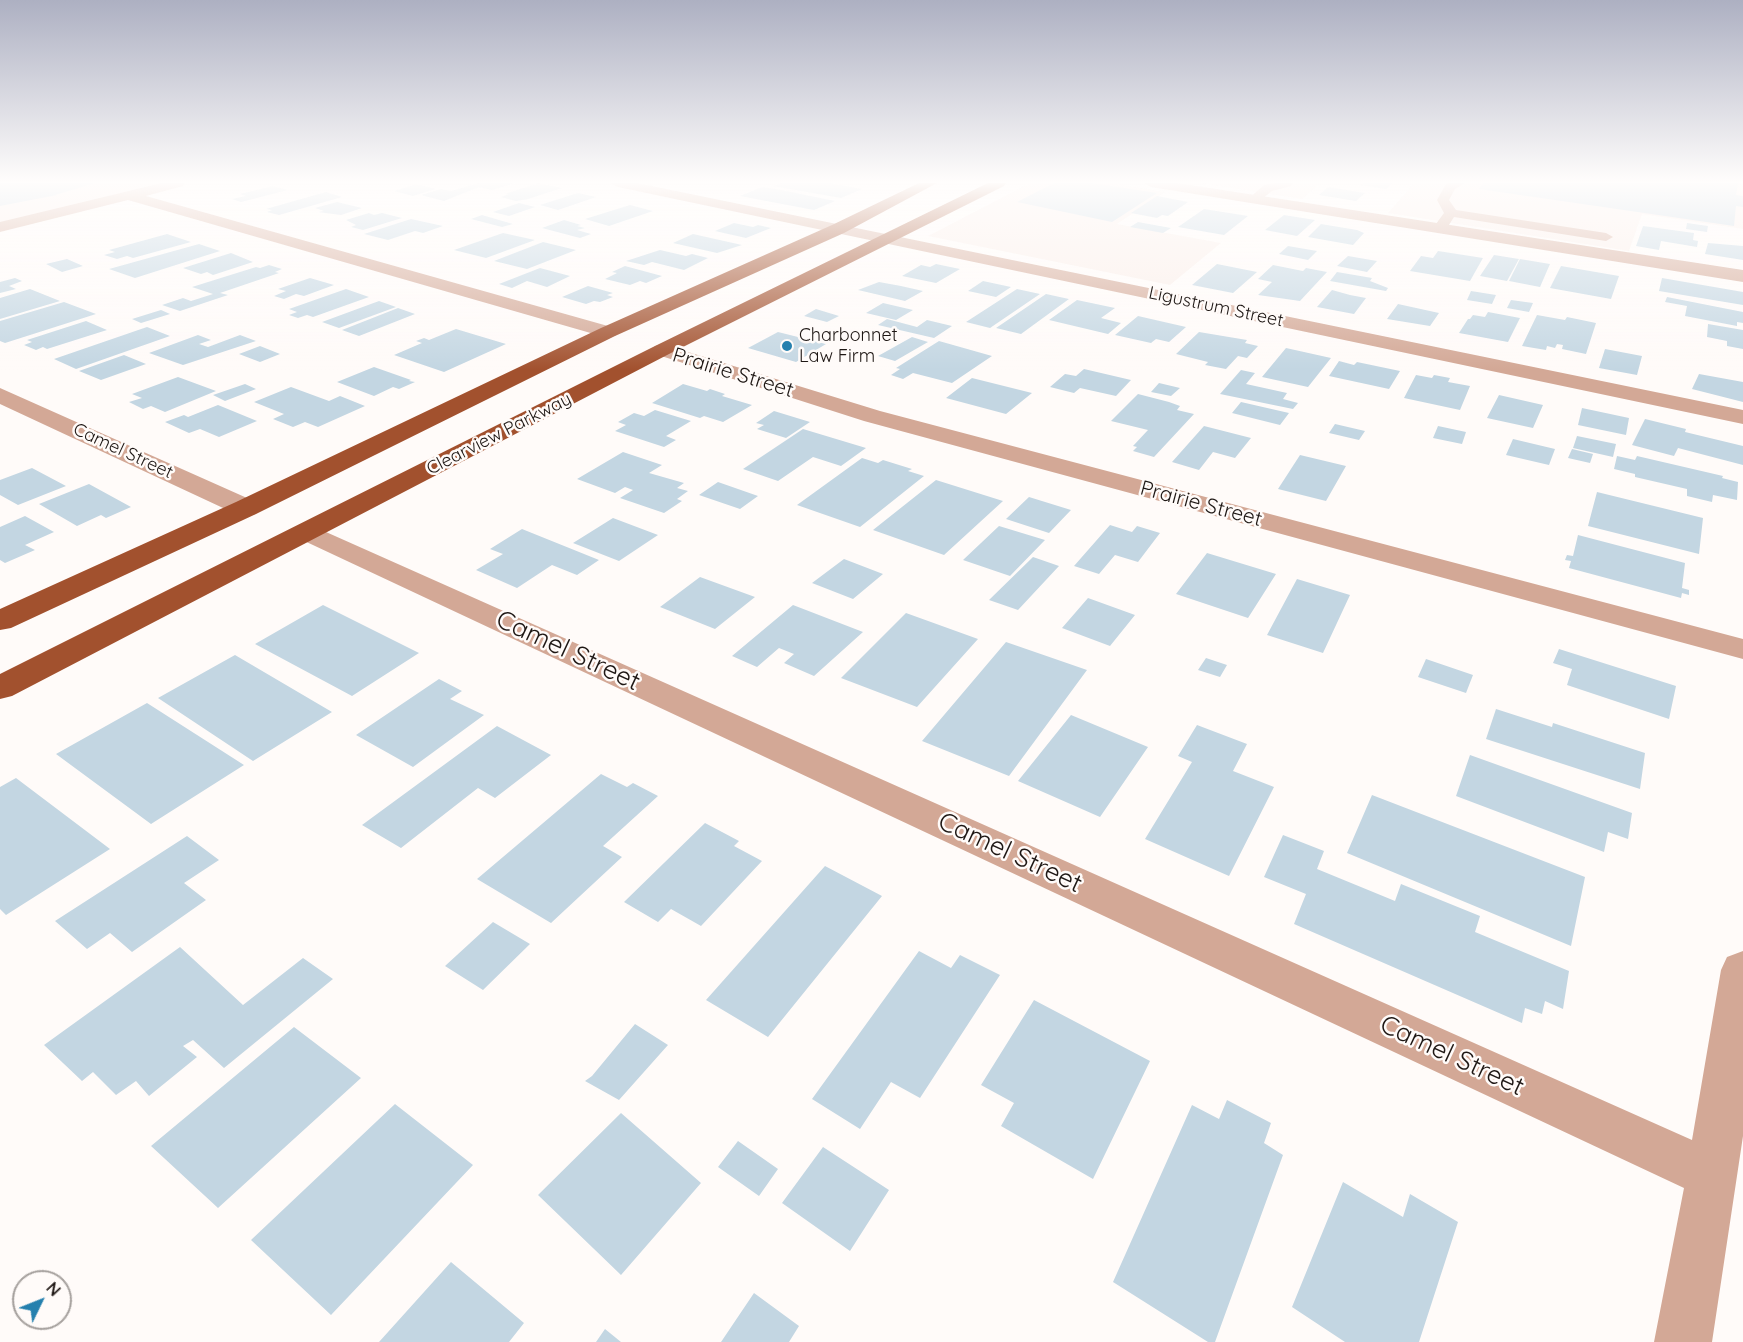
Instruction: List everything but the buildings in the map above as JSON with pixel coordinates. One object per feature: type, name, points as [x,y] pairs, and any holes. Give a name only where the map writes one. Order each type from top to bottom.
[{"type":"highway","points":[[0,621],[246,508],[608,332],[801,246]]},
{"type":"highway","name":"Clearview Parkway","points":[[0,688],[871,246]]},
{"type":"highway","points":[[0,645],[104,594],[168,544]]},
{"type":"street","points":[[305,246],[608,332]]},
{"type":"street","name":"Ligustrum Street","points":[[923,246],[1743,417]]},
{"type":"street","points":[[1551,246],[1743,276]]},
{"type":"street","name":"Prairie Street","points":[[662,350],[872,416],[1743,649]]},
{"type":"street","name":"Camel Street","points":[[0,395],[246,508]]},
{"type":"street","name":"Camel Street","points":[[308,532],[1712,1175]]},
{"type":"street","points":[[1683,1342],[1712,1175],[1743,970]]},
{"type":"shaded area","points":[[976,246],[1218,246],[1170,285]]},
{"type":"shaded area","points":[[1595,246],[1631,246],[1629,251]]},
{"type":"place","name":"Charbonnet Law Firm","points":[[787,346]]}]
